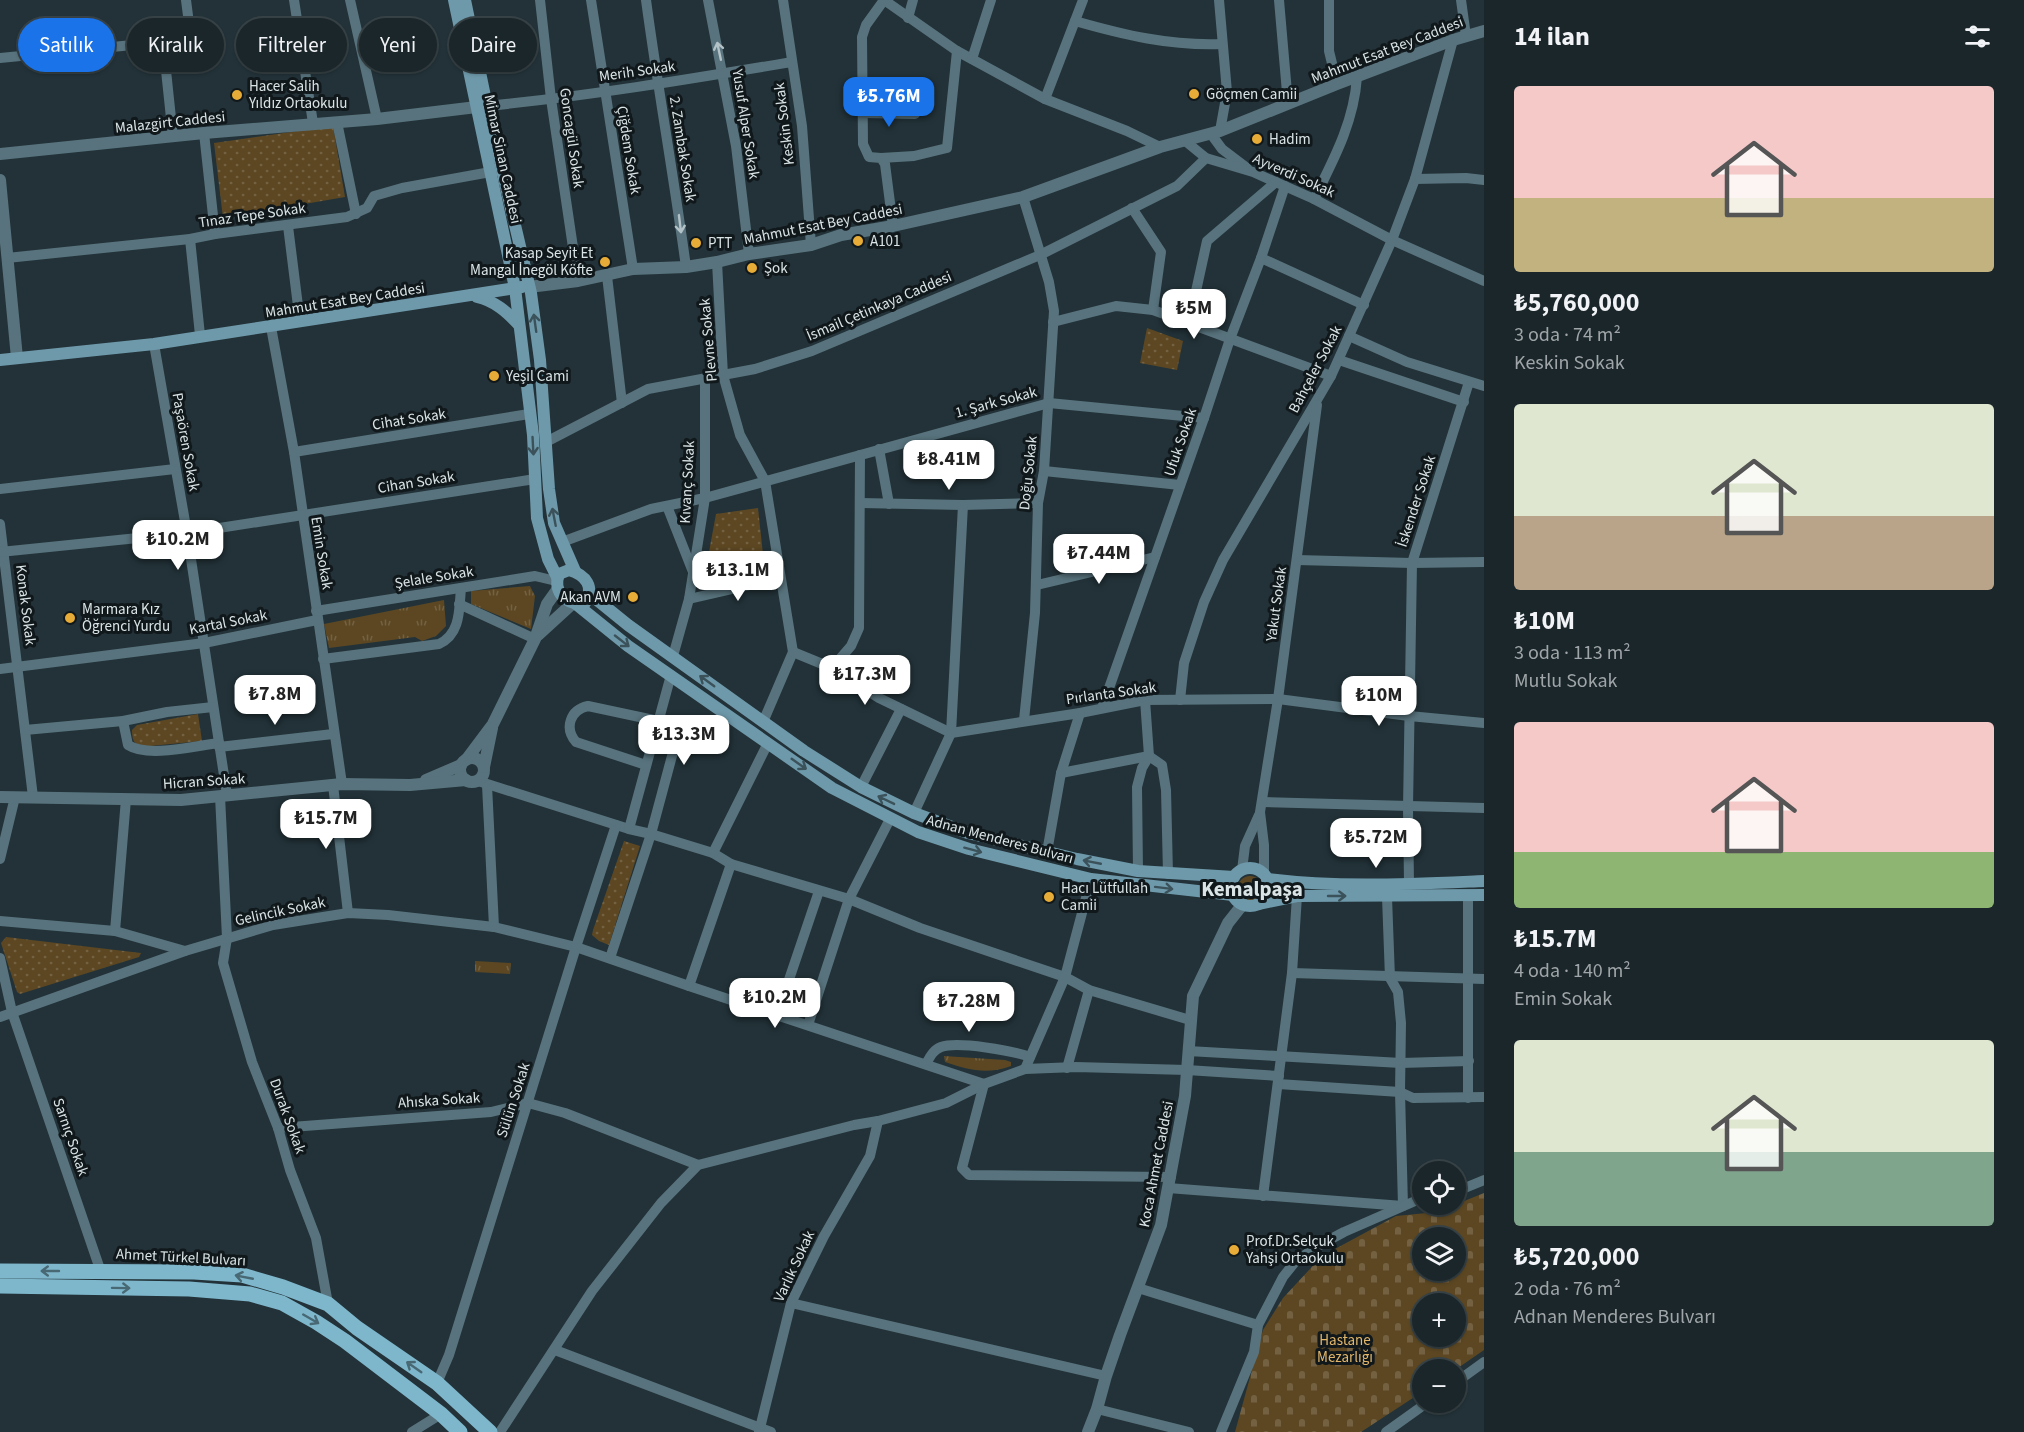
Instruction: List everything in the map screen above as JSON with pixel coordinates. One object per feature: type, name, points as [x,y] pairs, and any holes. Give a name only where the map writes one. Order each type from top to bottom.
[{"type":"main road","name":"Mimar Sinan Caddesi","points":[[454,0],[529,286]]},
{"type":"main road","name":"Mimar Sinan Caddesi","points":[[465,0],[481,107]]},
{"type":"main road","name":"Mimar Sinan Caddesi","points":[[497,171],[515,288]]},
{"type":"main road","name":"Mahmut Esat Bey Caddesi","points":[[0,360],[154,344],[200,335],[271,327],[529,286]]},
{"type":"main road","points":[[529,286],[540,360],[554,524],[575,572]]},
{"type":"main road","points":[[515,288],[533,435],[537,518],[548,559],[557,583],[565,599],[574,603],[585,603],[591,595],[585,579],[575,572],[563,571],[557,583]]},
{"type":"main road","points":[[470,296],[489,300],[506,311],[519,325]]},
{"type":"main road","name":"Adnan Menderes Bulvarı","points":[[591,595],[628,625],[763,722],[861,787],[914,813],[968,833],[1138,871],[1168,874],[1238,874],[1254,869],[1265,876],[1305,884],[1484,881]]},
{"type":"main road","name":"Adnan Menderes Bulvarı","points":[[574,603],[628,646],[832,788],[918,832],[969,849],[1091,879],[1233,895]]},
{"type":"main road","points":[[1238,874],[1232,883],[1233,895],[1243,904],[1258,904],[1297,896],[1484,895]]},
{"type":"main road","points":[[1258,904],[1263,901],[1269,890],[1265,876]]},
{"type":"main road","name":"Ahmet Türkel Bulvarı","points":[[0,1271],[194,1272],[242,1275],[283,1287],[328,1304],[357,1328],[437,1383],[490,1432]]},
{"type":"main road","name":"Ahmet Türkel Bulvarı","points":[[0,1286],[189,1289],[250,1294],[282,1303],[345,1341],[441,1414],[460,1432]]},
{"type":"street","points":[[186,0],[188,18]]},
{"type":"street","points":[[294,0],[313,123]]},
{"type":"street","points":[[350,0],[377,119]]},
{"type":"street","name":"Goncagül Sokak","points":[[540,0],[551,99],[578,281]]},
{"type":"street","name":"Çiğdem Sokak","points":[[591,0],[633,269]]},
{"type":"street","name":"2. Zambak Sokak","points":[[646,0],[686,267]]},
{"type":"street","name":"Yusuf Alper Sokak","points":[[708,0],[724,73],[736,146],[749,254]]},
{"type":"street","name":"Keskin Sokak","points":[[783,0],[802,126],[811,245]]},
{"type":"street","points":[[957,51],[947,148],[914,156],[869,157],[863,144],[862,37],[867,25],[884,0],[957,51],[1046,99],[1127,130],[1160,147]]},
{"type":"street","points":[[908,18],[913,0]]},
{"type":"street","points":[[972,59],[991,0]]},
{"type":"street","points":[[1046,99],[1083,0]]},
{"type":"street","points":[[1219,0],[1227,92],[1215,132],[1222,149],[1253,172]]},
{"type":"street","points":[[1279,0],[1288,104]]},
{"type":"street","points":[[1329,0],[1329,51],[1337,84]]},
{"type":"street","points":[[1461,0],[1466,36]]},
{"type":"street","points":[[1075,21],[1132,37],[1162,42],[1195,45],[1222,44]]},
{"type":"street","name":"Mahmut Esat Bey Caddesi","points":[[529,286],[578,281],[633,269],[686,267],[717,262],[749,254],[811,245],[841,235],[893,226],[1023,197],[1160,147],[1215,132],[1453,40],[1484,31]]},
{"type":"street","name":"Bahçeler Sokak","points":[[1180,700],[1184,663],[1204,602],[1222,560],[1331,376],[1392,240],[1414,179],[1453,40]]},
{"type":"street","points":[[0,58],[127,46]]},
{"type":"street","name":"Merih Sokak","points":[[481,107],[658,84],[792,62]]},
{"type":"street","points":[[166,72],[173,137]]},
{"type":"street","points":[[1314,199],[1342,142],[1356,100],[1357,77]]},
{"type":"street","name":"Malazgirt Caddesi","points":[[0,154],[204,133],[377,119],[481,107]]},
{"type":"street","points":[[863,113],[915,114]]},
{"type":"street","points":[[337,122],[356,214]]},
{"type":"street","points":[[204,133],[215,234]]},
{"type":"street","name":"Ayverdi Sokak","points":[[1184,140],[1206,158],[1253,172],[1281,184],[1392,240],[1484,280]]},
{"type":"street","points":[[881,158],[885,164],[893,226]]},
{"type":"street","name":"İsmail Çetinkaya Caddesi","points":[[546,442],[648,389],[755,369],[812,351],[1040,255],[1177,186],[1206,158]]},
{"type":"street","name":"Tınaz Tepe Sokak","points":[[7,258],[190,239],[347,217],[367,208],[374,196],[402,188],[497,171]]},
{"type":"street","points":[[1414,179],[1484,180]]},
{"type":"street","points":[[0,180],[17,358]]},
{"type":"street","points":[[1189,323],[1207,241],[1281,184]]},
{"type":"street","name":"Ufuk Sokak","points":[[1102,708],[1230,339],[1261,258],[1281,184]]},
{"type":"street","name":"Doğu Sokak","points":[[1023,197],[1049,282],[1054,311],[1044,471],[1038,503],[1037,585],[1024,720]]},
{"type":"street","points":[[1132,208],[1161,252],[1153,310]]},
{"type":"street","points":[[288,226],[300,322]]},
{"type":"street","points":[[190,239],[200,335]]},
{"type":"street","points":[[1261,258],[1364,305]]},
{"type":"street","name":"Plevne Sokak","points":[[717,262],[723,375],[740,435],[765,481],[793,652]]},
{"type":"street","points":[[607,276],[622,403]]},
{"type":"street","points":[[1053,322],[1116,306],[1153,310],[1331,376]]},
{"type":"street","name":"Emin Sokak","points":[[271,327],[294,452],[333,734],[348,913]]},
{"type":"street","points":[[1349,336],[1407,362],[1484,386]]},
{"type":"street","name":"Paşaören Sokak","points":[[154,344],[187,532],[219,745],[223,796],[226,938]]},
{"type":"street","points":[[1339,360],[1464,402]]},
{"type":"street","name":"Kıvanç Sokak","points":[[674,656],[689,599],[705,498],[705,378]]},
{"type":"street","name":"İskender Sokak","points":[[1409,884],[1412,563],[1469,382]]},
{"type":"street","name":"Yakut Sokak","points":[[1261,807],[1278,699],[1317,399]]},
{"type":"street","name":"1. Şark Sokak","points":[[562,542],[651,509],[705,498],[1049,403],[1204,418]]},
{"type":"street","name":"Cihat Sokak","points":[[294,452],[529,414]]},
{"type":"street","points":[[879,449],[889,504]]},
{"type":"street","points":[[832,669],[851,646],[859,628],[860,455]]},
{"type":"street","points":[[0,489],[175,470]]},
{"type":"street","points":[[1044,471],[1180,485]]},
{"type":"street","name":"Cihan Sokak","points":[[2,552],[187,532],[535,479]]},
{"type":"street","points":[[860,503],[963,505],[1038,503]]},
{"type":"street","points":[[914,813],[951,733],[963,505]]},
{"type":"street","points":[[667,506],[693,573]]},
{"type":"street","name":"Konak Sokak","points":[[0,524],[33,797]]},
{"type":"street","points":[[1037,585],[1155,557]]},
{"type":"street","points":[[1297,560],[1484,562]]},
{"type":"street","name":"Şelale Sokak","points":[[317,615],[535,576],[557,583]]},
{"type":"street","points":[[689,599],[780,578]]},
{"type":"street","points":[[557,583],[547,604],[536,639],[492,724],[463,762],[460,774],[477,782],[713,853],[731,864],[849,899],[920,928],[1065,977],[1089,990],[1190,1020]]},
{"type":"street","points":[[323,659],[440,644],[449,640],[456,628],[461,588]]},
{"type":"street","points":[[459,603],[536,639]]},
{"type":"street","points":[[536,639],[574,603]]},
{"type":"street","name":"Kartal Sokak","points":[[0,669],[204,643],[317,615]]},
{"type":"street","points":[[763,722],[793,652],[832,669],[901,709],[951,733]]},
{"type":"street","points":[[629,829],[671,675]]},
{"type":"street","name":"Pırlanta Sokak","points":[[951,733],[1080,713],[1145,700],[1278,699],[1484,723]]},
{"type":"street","points":[[1138,871],[1137,787],[1142,768],[1149,756],[1145,700]]},
{"type":"street","points":[[610,958],[651,834],[676,737],[671,726],[659,721],[588,706],[574,712],[570,721],[570,732],[576,742],[646,765]]},
{"type":"street","points":[[25,730],[123,721],[168,712],[213,707]]},
{"type":"street","points":[[861,787],[901,709]]},
{"type":"street","points":[[1047,852],[1061,773],[1080,713]]},
{"type":"street","points":[[123,721],[128,745],[146,752],[333,734]]},
{"type":"street","points":[[410,785],[477,782],[483,775],[492,724]]},
{"type":"street","points":[[713,853],[768,743]]},
{"type":"street","points":[[1061,773],[1149,756],[1162,765],[1165,778],[1168,874]]},
{"type":"street","points":[[410,785],[440,776],[463,762],[477,758],[484,767]]},
{"type":"street","points":[[477,782],[494,927]]},
{"type":"street","name":"Hicran Sokak","points":[[0,797],[180,800],[337,784],[410,785]]},
{"type":"street","points":[[0,859],[15,797]]},
{"type":"street","points":[[115,932],[126,799]]},
{"type":"street","points":[[1261,807],[1484,808]]},
{"type":"street","points":[[1238,874],[1245,846],[1261,807]]},
{"type":"street","points":[[1261,807],[1265,876]]},
{"type":"street","points":[[808,1025],[849,899],[890,819]]},
{"type":"street","name":"Sülün Sokak","points":[[437,1383],[449,1355],[616,825]]},
{"type":"street","points":[[689,986],[731,864]]},
{"type":"street","points":[[1025,1069],[1065,977],[1091,879]]},
{"type":"street","points":[[777,1015],[819,891]]},
{"type":"street","points":[[1263,1196],[1292,973],[1297,896]]},
{"type":"street","points":[[1468,896],[1468,1098]]},
{"type":"street","points":[[1387,897],[1390,978],[1398,992],[1403,1206]]},
{"type":"street","name":"Koca Ahmet Caddesi","points":[[1088,1432],[1161,1225],[1185,1095],[1193,996],[1228,923],[1243,904]]},
{"type":"street","name":"Gelincik Sokak","points":[[0,1017],[226,938],[273,925],[348,913],[494,927],[576,947],[984,1084]]},
{"type":"street","points":[[0,921],[115,932],[185,951]]},
{"type":"street","name":"Durak Sokak","points":[[226,938],[223,963],[252,1062],[279,1128],[290,1170],[316,1238],[328,1304]]},
{"type":"street","name":"Sarnıç Sokak","points":[[0,958],[12,1012],[101,1272]]},
{"type":"street","points":[[1292,973],[1390,978],[1484,979]]},
{"type":"street","points":[[1067,1068],[1089,990]]},
{"type":"street","points":[[926,1064],[933,1051],[946,1046],[1016,1052],[1030,1057]]},
{"type":"street","points":[[1188,1051],[1401,1063],[1469,1061]]},
{"type":"street","points":[[500,1432],[592,1291],[661,1203],[698,1165],[946,1103],[984,1084],[1025,1069],[1187,1070],[1400,1092],[1413,1098],[1484,1097]]},
{"type":"street","points":[[984,1084],[962,1168],[969,1175],[1170,1183],[1263,1196],[1403,1206]]},
{"type":"street","name":"Ahıska Sokak","points":[[279,1128],[491,1112],[528,1103],[565,1113],[698,1165]]},
{"type":"street","name":"Varlık Sokak","points":[[763,1431],[791,1303],[824,1236],[870,1156],[878,1121]]},
{"type":"street","points":[[1466,1187],[1484,1180]]},
{"type":"street","points":[[1221,1432],[1254,1352],[1258,1325],[1283,1277],[1295,1262],[1316,1247],[1344,1232],[1412,1202]]},
{"type":"street","points":[[1138,1288],[1258,1325]]},
{"type":"street","points":[[791,1303],[1106,1376]]},
{"type":"street","points":[[555,1350],[763,1431]]},
{"type":"street","points":[[1466,1375],[1484,1362]]},
{"type":"street","points":[[1097,1409],[1184,1431]]},
{"type":"street","points":[[1386,1432],[1413,1413]]},
{"type":"street","points":[[412,1432],[441,1414]]},
{"type":"green space","points":[[333,126],[345,197],[223,218],[214,143]]},
{"type":"green space","points":[[1147,328],[1183,341],[1177,370],[1140,363]]},
{"type":"green space","points":[[758,508],[765,573],[702,590],[716,514]]},
{"type":"green space","points":[[530,586],[535,596],[531,629],[471,604],[471,591]]},
{"type":"green space","points":[[444,600],[446,626],[436,636],[422,641],[415,637],[329,648],[324,624]]},
{"type":"green space","points":[[198,714],[202,741],[140,747],[133,740],[132,730],[137,725]]},
{"type":"green space","points":[[624,841],[640,846],[609,945],[592,935]]},
{"type":"green space","points":[[1250,876],[1258,880],[1262,888],[1258,896],[1250,900],[1242,896],[1238,888],[1242,880]]},
{"type":"green space","points":[[6,937],[141,953],[139,957],[20,994],[17,992],[1,943]]},
{"type":"green space","points":[[475,961],[511,963],[510,974],[475,972]]},
{"type":"green space","points":[[944,1056],[1005,1060],[1011,1062],[1011,1066],[994,1070],[978,1070],[945,1062]]},
{"type":"green space","name":"Hastane Mezarlığı","points":[[1484,1193],[1484,1350],[1466,1362],[1466,1359],[1412,1359],[1412,1399],[1361,1432],[1235,1432],[1263,1330],[1283,1298],[1322,1256],[1396,1216],[1466,1215],[1466,1200]]},
{"type":"place","name":"Göçmen Camii","points":[[1194,94]]},
{"type":"place","name":"Hacer Salih Yıldız Ortaokulu","points":[[237,95]]},
{"type":"place","name":"Hadim","points":[[1257,139]]},
{"type":"place","name":"A101","points":[[858,241]]},
{"type":"place","name":"PTT","points":[[696,243]]},
{"type":"place","name":"Kasap Seyit Et Mangal İnegöl Köfte","points":[[605,262]]},
{"type":"place","name":"Şok","points":[[752,268]]},
{"type":"place","name":"Yeşil Cami","points":[[494,376]]},
{"type":"place","name":"Akan AVM","points":[[633,597]]},
{"type":"place","name":"Marmara Kız Öğrenci Yurdu","points":[[70,618]]},
{"type":"place","name":"Hacı Lütfullah Camii","points":[[1049,897]]},
{"type":"place","name":"Prof.Dr.Selçuk Yahşi Ortaokulu","points":[[1234,1250]]},
{"type":"district","name":"Kemalpaşa","points":[[1252,889]]}]
